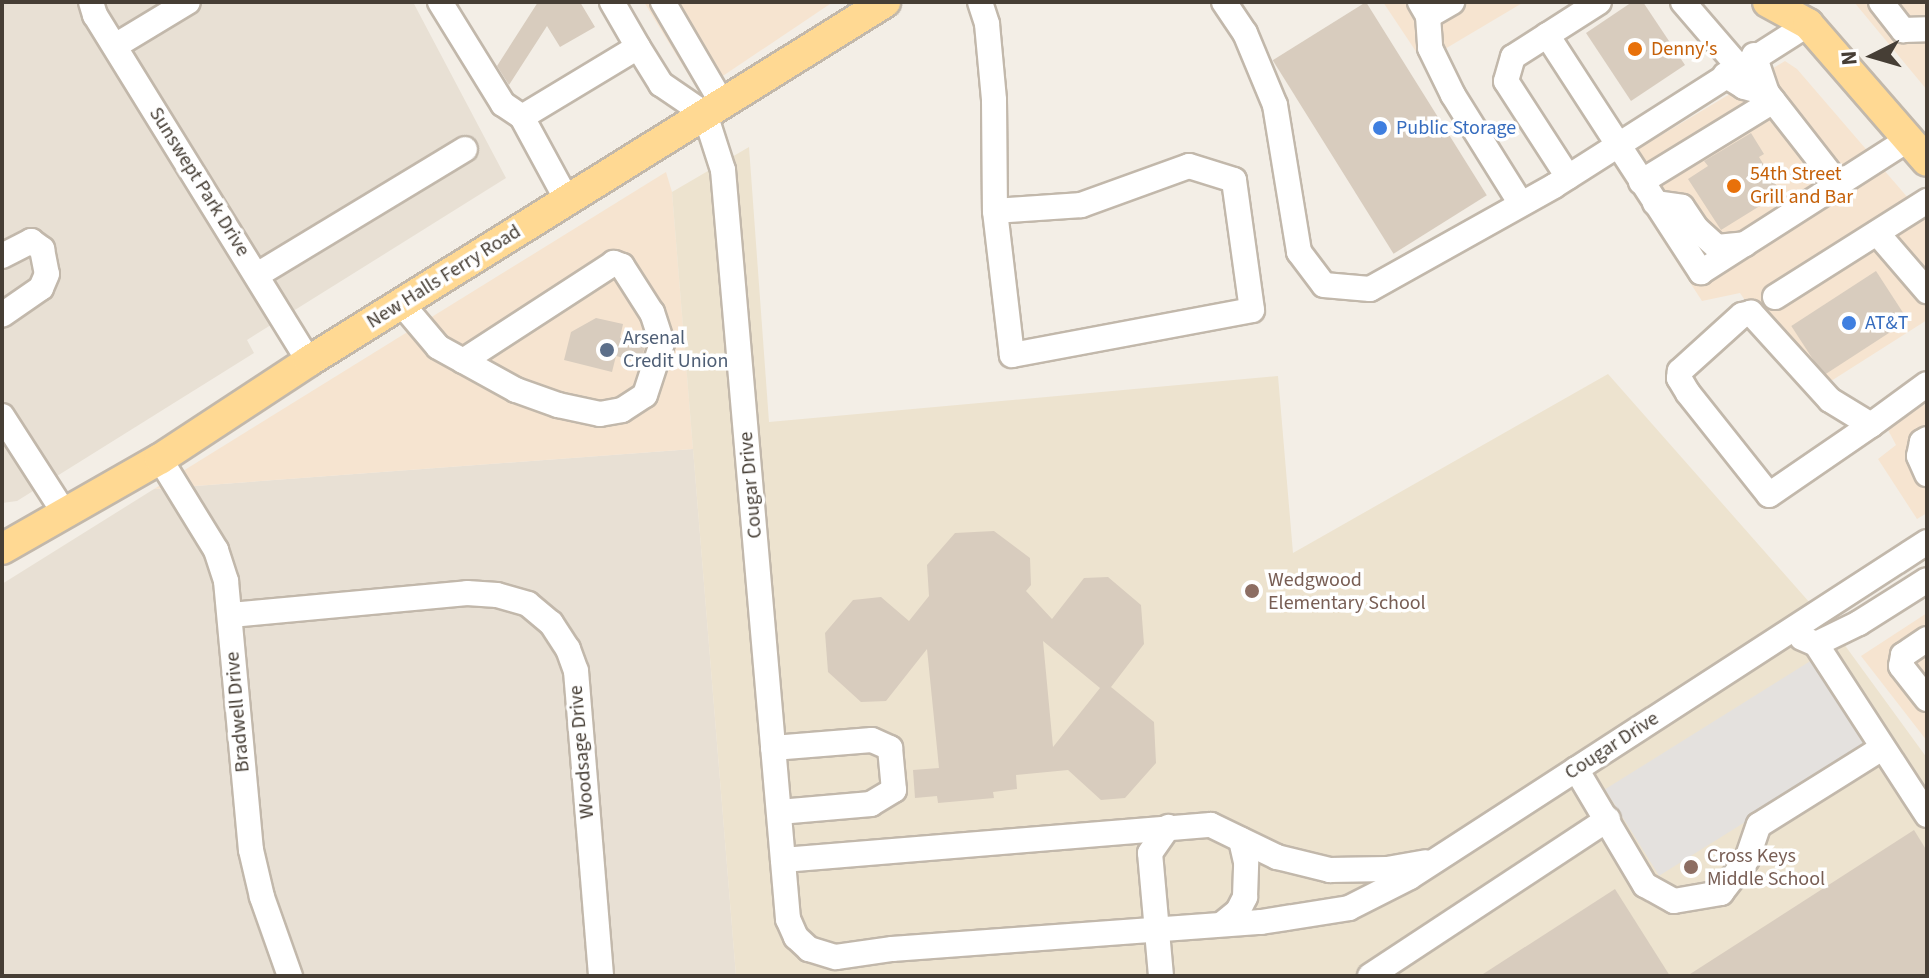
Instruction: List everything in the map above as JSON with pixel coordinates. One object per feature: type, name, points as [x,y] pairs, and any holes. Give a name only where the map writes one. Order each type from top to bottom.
[{"type":"main road","name":"New Halls Ferry Road","points":[[2,549],[63,511],[160,459],[401,303],[885,2]]},
{"type":"main road","points":[[1768,2],[1806,13],[1921,152]]},
{"type":"street","name":"Sunswept Park Drive","points":[[91,2],[95,15],[309,361]]},
{"type":"street","points":[[115,46],[188,2]]},
{"type":"street","points":[[440,2],[503,104],[522,117],[567,200]]},
{"type":"street","points":[[612,2],[661,84],[713,108]]},
{"type":"street","name":"Cougar Drive","points":[[663,2],[713,108],[723,170],[788,919],[796,937],[809,949],[836,957],[1294,919],[1349,908],[1379,895],[1435,860],[1927,542]]},
{"type":"street","points":[[980,2],[987,24],[994,100],[996,218],[1012,355],[1252,310],[1234,180],[1189,166],[1081,205],[996,218]]},
{"type":"street","points":[[1224,2],[1245,33],[1275,105],[1299,252],[1324,285],[1370,289],[1568,177],[1739,65],[1806,13]]},
{"type":"street","points":[[1452,2],[1424,9],[1430,48],[1453,95],[1521,204]]},
{"type":"street","points":[[1568,177],[1506,81],[1513,57],[1599,2]]},
{"type":"street","points":[[1683,2],[1770,97],[1839,185]]},
{"type":"street","points":[[1881,2],[1903,30],[1927,29]]},
{"type":"street","points":[[1547,35],[1701,272],[1839,185],[1921,152]]},
{"type":"street","points":[[522,117],[638,47]]},
{"type":"street","points":[[1739,65],[1744,87],[1770,97]]},
{"type":"street","points":[[1641,182],[1770,97]]},
{"type":"street","points":[[257,275],[465,149]]},
{"type":"street","points":[[1775,297],[1927,201]]},
{"type":"street","points":[[1877,233],[1927,291]]},
{"type":"street","points":[[2,256],[31,241],[42,249],[47,274],[41,288],[2,315]]},
{"type":"street","points":[[401,303],[432,344],[463,361],[516,390],[558,405],[600,414],[622,410],[645,395],[662,343],[652,313],[622,266],[614,263],[463,361]]},
{"type":"street","points":[[1871,425],[1830,400],[1751,313],[1742,315],[1680,371],[1679,378],[1769,495],[1871,425],[1927,384]]},
{"type":"street","points":[[2,416],[63,511]]},
{"type":"street","points":[[1927,439],[1922,442],[1919,456],[1927,474]]},
{"type":"street","name":"Bradwell Drive","points":[[160,459],[216,550],[231,615],[251,850],[262,897],[290,976]]},
{"type":"street","points":[[1816,644],[1859,623],[1927,580]]},
{"type":"street","name":"Woodsage Drive","points":[[231,615],[467,593],[497,595],[528,604],[551,623],[568,649],[576,671],[601,976]]},
{"type":"street","points":[[1789,632],[1816,644],[1927,815]]},
{"type":"street","points":[[1927,639],[1903,655],[1901,666],[1927,699]]},
{"type":"street","points":[[773,748],[872,740],[890,748],[894,790],[871,804],[779,812]]},
{"type":"street","points":[[1576,769],[1645,885],[1674,901],[1721,893],[1747,859],[1759,825],[1882,748]]},
{"type":"street","points":[[1370,976],[1608,819]]},
{"type":"street","name":"Cougar Drive","points":[[783,860],[1211,825],[1277,857],[1330,870],[1387,869],[1435,860]]},
{"type":"street","points":[[1159,974],[1150,853],[1168,827]]},
{"type":"street","points":[[1222,924],[1238,911],[1245,897],[1246,862],[1241,840]]},
{"type":"shaded area","points":[[2,2],[413,2],[506,178],[247,340],[254,353],[17,501],[2,503]]},
{"type":"shaded area","points":[[644,2],[833,2],[699,92]]},
{"type":"shaded area","points":[[1383,2],[1524,2],[1423,62]]},
{"type":"shaded area","points":[[1854,2],[1927,2],[1927,90]]},
{"type":"shaded area","points":[[1785,61],[1797,69],[1927,220],[1927,320],[1809,395],[1740,293],[1702,301],[1613,164]]},
{"type":"shaded area","name":"Wedgwood Elementary School","points":[[749,147],[769,422],[1278,376],[1293,553],[1608,374],[1833,629],[1927,758],[1927,976],[736,976],[672,192]]},
{"type":"shaded area","points":[[666,172],[672,192],[693,449],[154,489]]},
{"type":"shaded area","points":[[1927,403],[1927,513],[1917,519],[1878,459],[1896,445],[1887,428]]},
{"type":"shaded area","points":[[693,449],[736,976],[2,976],[2,584],[154,489]]},
{"type":"shaded area","points":[[1927,613],[1927,741],[1861,656]]},
{"type":"shaded area","points":[[1812,660],[1866,747],[1659,876],[1605,789]]},
{"type":"building","points":[[538,2],[580,2],[595,27],[560,47],[547,26],[509,85],[497,66]]},
{"type":"building","name":"Public Storage","points":[[1366,2],[1487,195],[1394,254],[1273,60]]},
{"type":"building","name":"Denny's","points":[[1632,2],[1643,2],[1685,65],[1631,101],[1586,33]]},
{"type":"building","name":"54th Street Grill and Bar","points":[[1751,133],[1764,154],[1759,157],[1781,193],[1721,230],[1688,179],[1708,166],[1704,161]]},
{"type":"building","name":"AT&T","points":[[1876,271],[1908,320],[1823,375],[1791,326]]},
{"type":"building","name":"Arsenal Credit Union","points":[[596,318],[623,324],[620,338],[646,344],[640,362],[616,356],[612,372],[564,360],[571,332]]},
{"type":"building","points":[[994,531],[1030,558],[1031,585],[1026,591],[1052,619],[1084,578],[1108,577],[1141,605],[1144,644],[1111,687],[1154,722],[1156,763],[1125,798],[1101,800],[1068,770],[1016,775],[1017,789],[993,792],[994,798],[938,803],[937,796],[915,798],[913,770],[939,768],[927,649],[886,701],[861,702],[828,672],[825,633],[853,600],[881,597],[909,621],[929,596],[927,565],[955,533]],"holes":[[[1043,641],[1100,688],[1053,747]]]},
{"type":"building","name":"Cross Keys Middle School","points":[[1914,830],[1927,851],[1927,976],[1687,976]]},
{"type":"building","points":[[1615,889],[1670,976],[1480,976]]},
{"type":"place","name":"Denny's","points":[[1635,49]]},
{"type":"place","name":"Public Storage","points":[[1380,128]]},
{"type":"place","name":"54th Street Grill and Bar","points":[[1734,186]]},
{"type":"place","name":"AT&T","points":[[1849,323]]},
{"type":"place","name":"Arsenal Credit Union","points":[[607,350]]},
{"type":"place","name":"Wedgwood Elementary School","points":[[1252,591]]},
{"type":"place","name":"Cross Keys Middle School","points":[[1691,867]]}]
